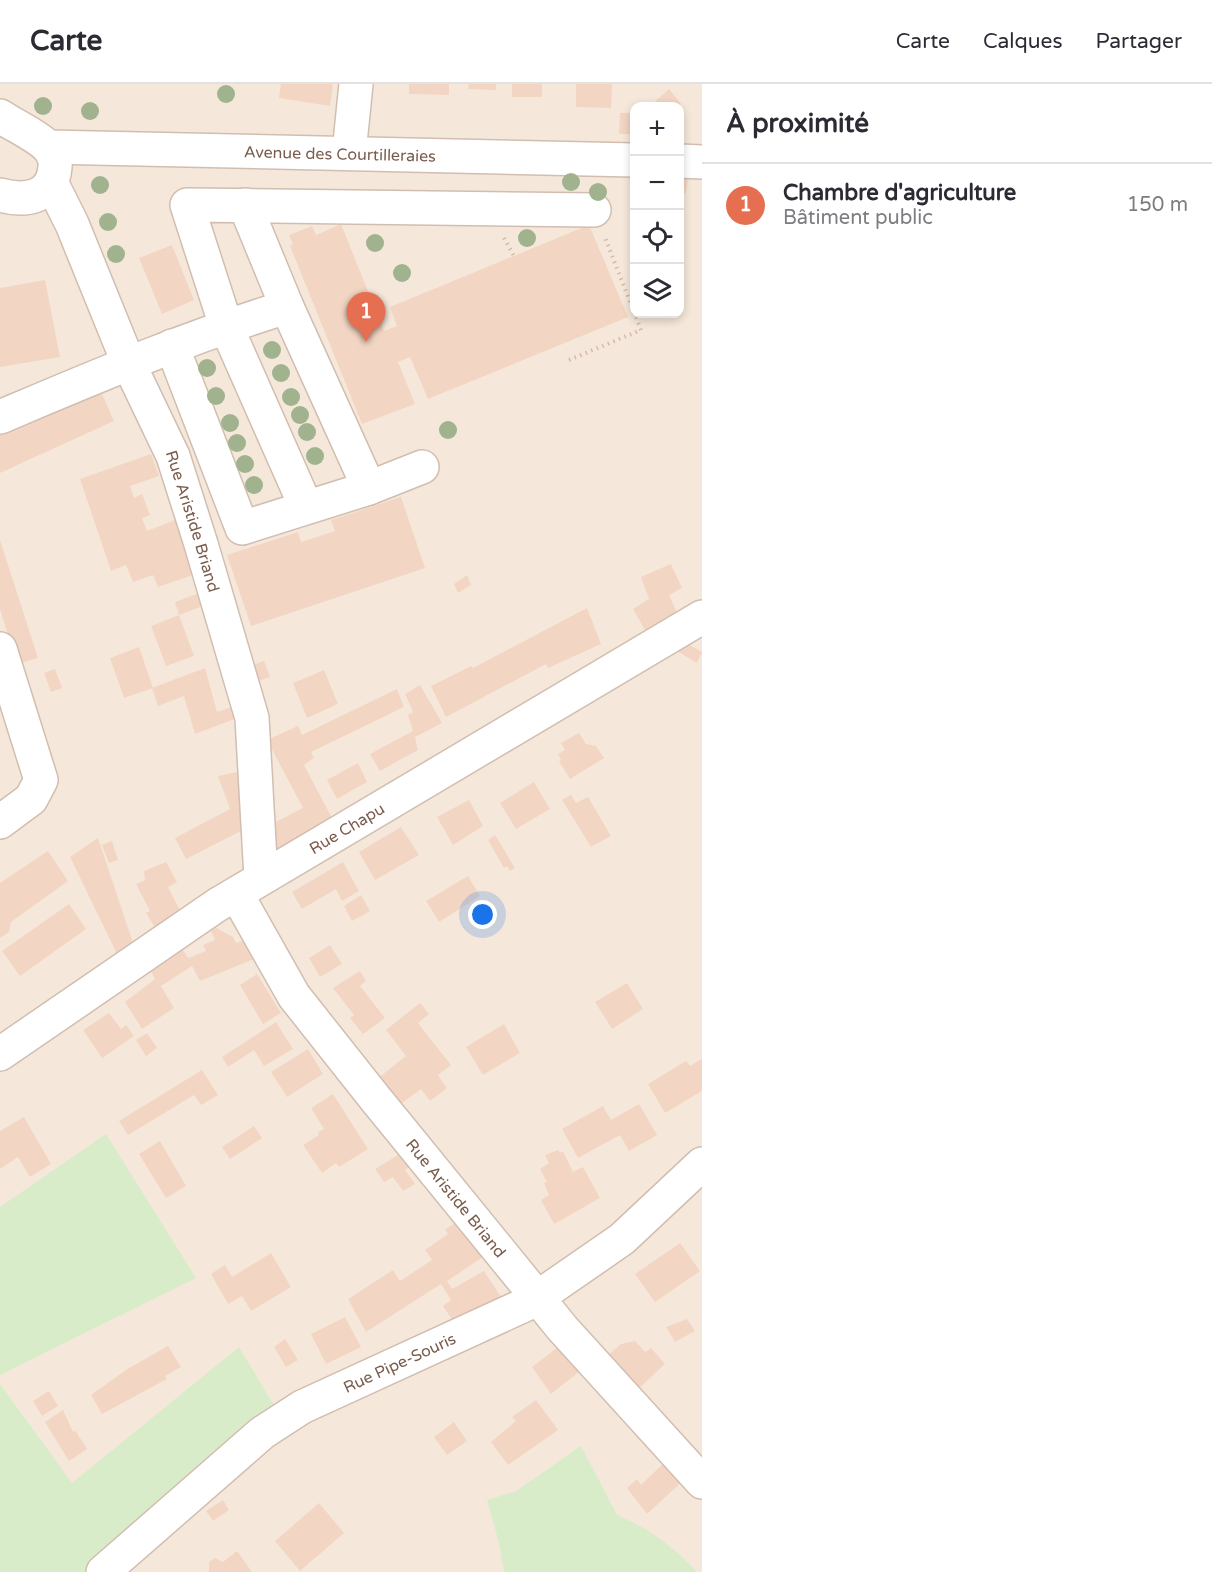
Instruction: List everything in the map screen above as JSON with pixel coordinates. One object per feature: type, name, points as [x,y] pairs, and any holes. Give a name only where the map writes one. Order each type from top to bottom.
[{"type":"street","points":[[350,153],[356,84]]},
{"type":"street","points":[[0,116],[48,147],[56,160],[52,184],[35,196],[18,199],[0,195]]},
{"type":"street","name":"Avenue des Courtilleraies","points":[[48,147],[630,160]]},
{"type":"street","points":[[684,161],[702,162]]},
{"type":"street","name":"Rue Aristide Briand","points":[[52,184],[72,224],[134,375],[173,456],[252,717],[249,887],[294,996],[563,1329],[702,1482]]},
{"type":"street","points":[[306,507],[226,326],[187,205],[594,210]]},
{"type":"street","points":[[245,205],[286,307],[369,488]]},
{"type":"street","points":[[0,417],[177,360],[226,326],[286,307]]},
{"type":"street","points":[[177,360],[242,528],[369,488],[422,467]]},
{"type":"street","name":"Rue Chapu","points":[[0,1054],[218,905],[702,617]]},
{"type":"street","points":[[0,649],[41,780],[31,799],[0,822]]},
{"type":"street","name":"Rue Pipe-Souris","points":[[103,1572],[262,1433],[302,1407],[446,1344],[537,1298],[622,1239],[702,1164]]},
{"type":"path","points":[[569,360],[640,330],[594,210]]},
{"type":"shaded area","points":[[0,84],[702,84],[702,1572],[0,1572]]},
{"type":"green space","points":[[106,1134],[196,1278],[0,1375],[0,1207]]},
{"type":"green space","points":[[239,1347],[275,1407],[95,1572],[0,1572],[0,1384],[72,1483]]},
{"type":"green space","points":[[581,1446],[617,1515],[660,1539],[697,1572],[504,1572],[487,1500],[516,1491]]},
{"type":"building","points":[[281,84],[333,84],[330,106],[279,98]]},
{"type":"building","points":[[409,84],[449,84],[449,95],[409,94]]},
{"type":"building","points":[[469,84],[496,84],[496,90],[468,89]]},
{"type":"building","points":[[512,84],[542,84],[542,97],[512,97]]},
{"type":"building","points":[[576,84],[612,84],[611,108],[576,107]]},
{"type":"building","points":[[669,89],[679,102],[654,102]]},
{"type":"building","points":[[620,113],[630,113],[630,134],[619,134]]},
{"type":"building","points":[[684,176],[688,176],[686,193],[684,193]]},
{"type":"building","points":[[341,224],[384,331],[397,326],[390,307],[589,225],[628,317],[428,399],[410,357],[398,362],[415,404],[362,424],[290,246],[293,244],[289,235],[312,226],[316,235]]},
{"type":"building","points":[[172,245],[194,300],[162,314],[139,258]]},
{"type":"building","points":[[45,280],[60,357],[0,367],[0,288]]},
{"type":"building","points":[[98,385],[114,421],[0,473],[0,430]]},
{"type":"building","points":[[151,454],[159,476],[130,486],[134,498],[142,494],[150,515],[142,518],[147,531],[175,520],[193,575],[158,587],[153,575],[133,582],[126,565],[111,571],[80,479]]},
{"type":"building","points":[[401,497],[425,568],[251,626],[227,555],[298,532],[301,542],[335,531],[331,520]]},
{"type":"building","points":[[0,540],[38,658],[17,664],[0,609]]},
{"type":"building","points":[[671,564],[682,588],[669,595],[677,613],[646,632],[633,609],[649,599],[641,577]]},
{"type":"building","points":[[467,575],[471,585],[458,593],[454,584]]},
{"type":"building","points":[[199,593],[203,606],[179,615],[175,602]]},
{"type":"building","points":[[587,608],[601,644],[548,668],[546,664],[446,717],[431,686],[471,666],[473,668]]},
{"type":"building","points":[[179,615],[194,656],[166,666],[151,626]]},
{"type":"building","points":[[688,644],[702,652],[697,663],[677,651]]},
{"type":"building","points":[[139,647],[153,688],[124,698],[110,658]]},
{"type":"building","points":[[264,661],[270,677],[255,682],[250,666]]},
{"type":"building","points":[[205,668],[217,712],[234,706],[237,718],[195,734],[184,696],[158,706],[152,688]]},
{"type":"building","points":[[55,669],[62,688],[51,692],[44,673]]},
{"type":"building","points":[[324,670],[338,704],[307,718],[293,683]]},
{"type":"building","points":[[420,685],[442,723],[415,737],[418,750],[380,771],[370,754],[413,731],[408,715],[413,712],[405,694]]},
{"type":"building","points":[[397,689],[404,707],[311,752],[314,758],[304,765],[332,818],[274,853],[270,825],[303,808],[267,740],[298,726],[302,735]]},
{"type":"building","points":[[579,733],[586,744],[596,746],[604,758],[570,779],[559,761],[561,760],[558,754],[565,750],[561,743]]},
{"type":"building","points":[[358,763],[367,782],[337,799],[327,780]]},
{"type":"building","points":[[242,771],[247,828],[186,859],[175,838],[230,809],[218,776]]},
{"type":"building","points":[[534,782],[550,809],[516,829],[500,803]]},
{"type":"building","points":[[571,795],[576,803],[588,797],[611,836],[591,847],[562,800]]},
{"type":"building","points":[[469,800],[483,826],[453,845],[437,817]]},
{"type":"building","points":[[401,827],[419,855],[375,880],[359,852]]},
{"type":"building","points":[[495,835],[515,868],[510,871],[507,866],[504,868],[488,840]]},
{"type":"building","points":[[98,838],[133,943],[117,954],[70,857]]},
{"type":"building","points":[[112,841],[118,860],[109,863],[102,845]]},
{"type":"building","points":[[48,851],[68,881],[11,922],[9,932],[0,938],[0,883]]},
{"type":"building","points":[[166,862],[177,882],[168,887],[181,912],[156,929],[146,913],[150,911],[136,884],[145,880],[144,871]]},
{"type":"building","points":[[343,862],[359,891],[342,901],[336,889],[302,909],[292,892]]},
{"type":"building","points":[[468,876],[480,896],[439,922],[426,901]]},
{"type":"building","points":[[361,895],[370,911],[352,921],[344,906]]},
{"type":"building","points":[[69,904],[86,929],[20,976],[2,951]]},
{"type":"building","points":[[216,928],[233,937],[236,943],[245,940],[254,959],[200,981],[192,966],[161,986],[174,1008],[142,1029],[125,1002],[155,979],[151,971],[183,950],[188,958],[206,951],[203,945],[215,940],[211,931]]},
{"type":"building","points":[[330,945],[342,964],[320,977],[309,958]]},
{"type":"building","points":[[360,971],[366,981],[360,986],[385,1018],[363,1034],[350,1018],[354,1015],[333,988]]},
{"type":"building","points":[[257,974],[281,1013],[263,1024],[240,985]]},
{"type":"building","points":[[627,983],[643,1009],[612,1029],[595,1002]]},
{"type":"building","points":[[420,1003],[429,1014],[418,1023],[451,1065],[438,1075],[447,1088],[430,1101],[421,1089],[398,1106],[377,1079],[406,1056],[386,1030]]},
{"type":"building","points":[[109,1013],[121,1029],[126,1025],[134,1036],[102,1058],[83,1030]]},
{"type":"building","points":[[276,1022],[293,1049],[264,1066],[254,1050],[228,1067],[222,1057]]},
{"type":"building","points":[[504,1024],[520,1053],[483,1075],[466,1047]]},
{"type":"building","points":[[147,1033],[157,1048],[146,1056],[136,1040]]},
{"type":"building","points":[[308,1049],[323,1074],[287,1097],[271,1072]]},
{"type":"building","points":[[702,1059],[702,1091],[665,1113],[648,1084],[686,1061],[690,1066]]},
{"type":"building","points":[[202,1070],[218,1095],[201,1105],[194,1095],[128,1135],[119,1121]]},
{"type":"building","points":[[333,1094],[368,1149],[339,1167],[336,1163],[322,1173],[303,1145],[324,1129],[311,1108]]},
{"type":"building","points":[[639,1104],[657,1135],[629,1151],[620,1135],[578,1158],[562,1129],[603,1106],[611,1120]]},
{"type":"building","points":[[24,1117],[51,1164],[30,1177],[18,1157],[0,1169],[0,1131]]},
{"type":"building","points":[[254,1126],[262,1138],[230,1159],[222,1147]]},
{"type":"building","points":[[160,1141],[186,1186],[166,1198],[139,1154]]},
{"type":"building","points":[[558,1150],[560,1153],[563,1151],[573,1172],[583,1167],[600,1198],[554,1224],[541,1200],[549,1195],[544,1183],[547,1182],[540,1169],[549,1163],[545,1155]]},
{"type":"building","points":[[403,1152],[413,1164],[405,1170],[415,1184],[403,1191],[393,1177],[384,1182],[375,1169]]},
{"type":"building","points":[[456,1222],[486,1255],[447,1281],[452,1289],[484,1271],[507,1306],[457,1327],[443,1306],[451,1300],[441,1284],[366,1332],[348,1299],[393,1270],[400,1281],[432,1260],[425,1250],[448,1234],[445,1230]]},
{"type":"building","points":[[680,1243],[700,1271],[655,1302],[635,1274]]},
{"type":"building","points":[[271,1253],[291,1287],[251,1311],[242,1296],[228,1304],[211,1274],[225,1265],[232,1277]]},
{"type":"building","points":[[345,1317],[361,1347],[326,1364],[311,1334]]},
{"type":"building","points":[[687,1319],[695,1331],[675,1342],[666,1327]]},
{"type":"building","points":[[285,1339],[298,1360],[286,1367],[274,1347]]},
{"type":"building","points":[[635,1341],[645,1352],[651,1348],[665,1364],[636,1391],[606,1357],[621,1344]]},
{"type":"building","points":[[562,1344],[584,1368],[551,1394],[532,1367]]},
{"type":"building","points":[[168,1346],[181,1367],[165,1376],[167,1379],[102,1414],[91,1395],[129,1368]]},
{"type":"building","points":[[49,1391],[58,1406],[42,1416],[33,1401]]},
{"type":"building","points":[[536,1400],[558,1430],[508,1465],[491,1442],[516,1421],[512,1417]]},
{"type":"building","points":[[63,1410],[73,1432],[75,1430],[87,1449],[69,1461],[45,1422]]},
{"type":"building","points":[[454,1422],[467,1441],[447,1455],[434,1437]]},
{"type":"building","points":[[668,1459],[685,1479],[647,1514],[627,1488],[637,1479],[641,1485]]},
{"type":"building","points":[[223,1500],[229,1510],[213,1521],[206,1511]]},
{"type":"building","points":[[319,1503],[344,1533],[300,1571],[275,1541]]},
{"type":"building","points":[[237,1551],[252,1572],[209,1572],[209,1562],[215,1558],[223,1562]]},
{"type":"place","name":"Chambre d'agriculture","points":[[366,342]]}]
